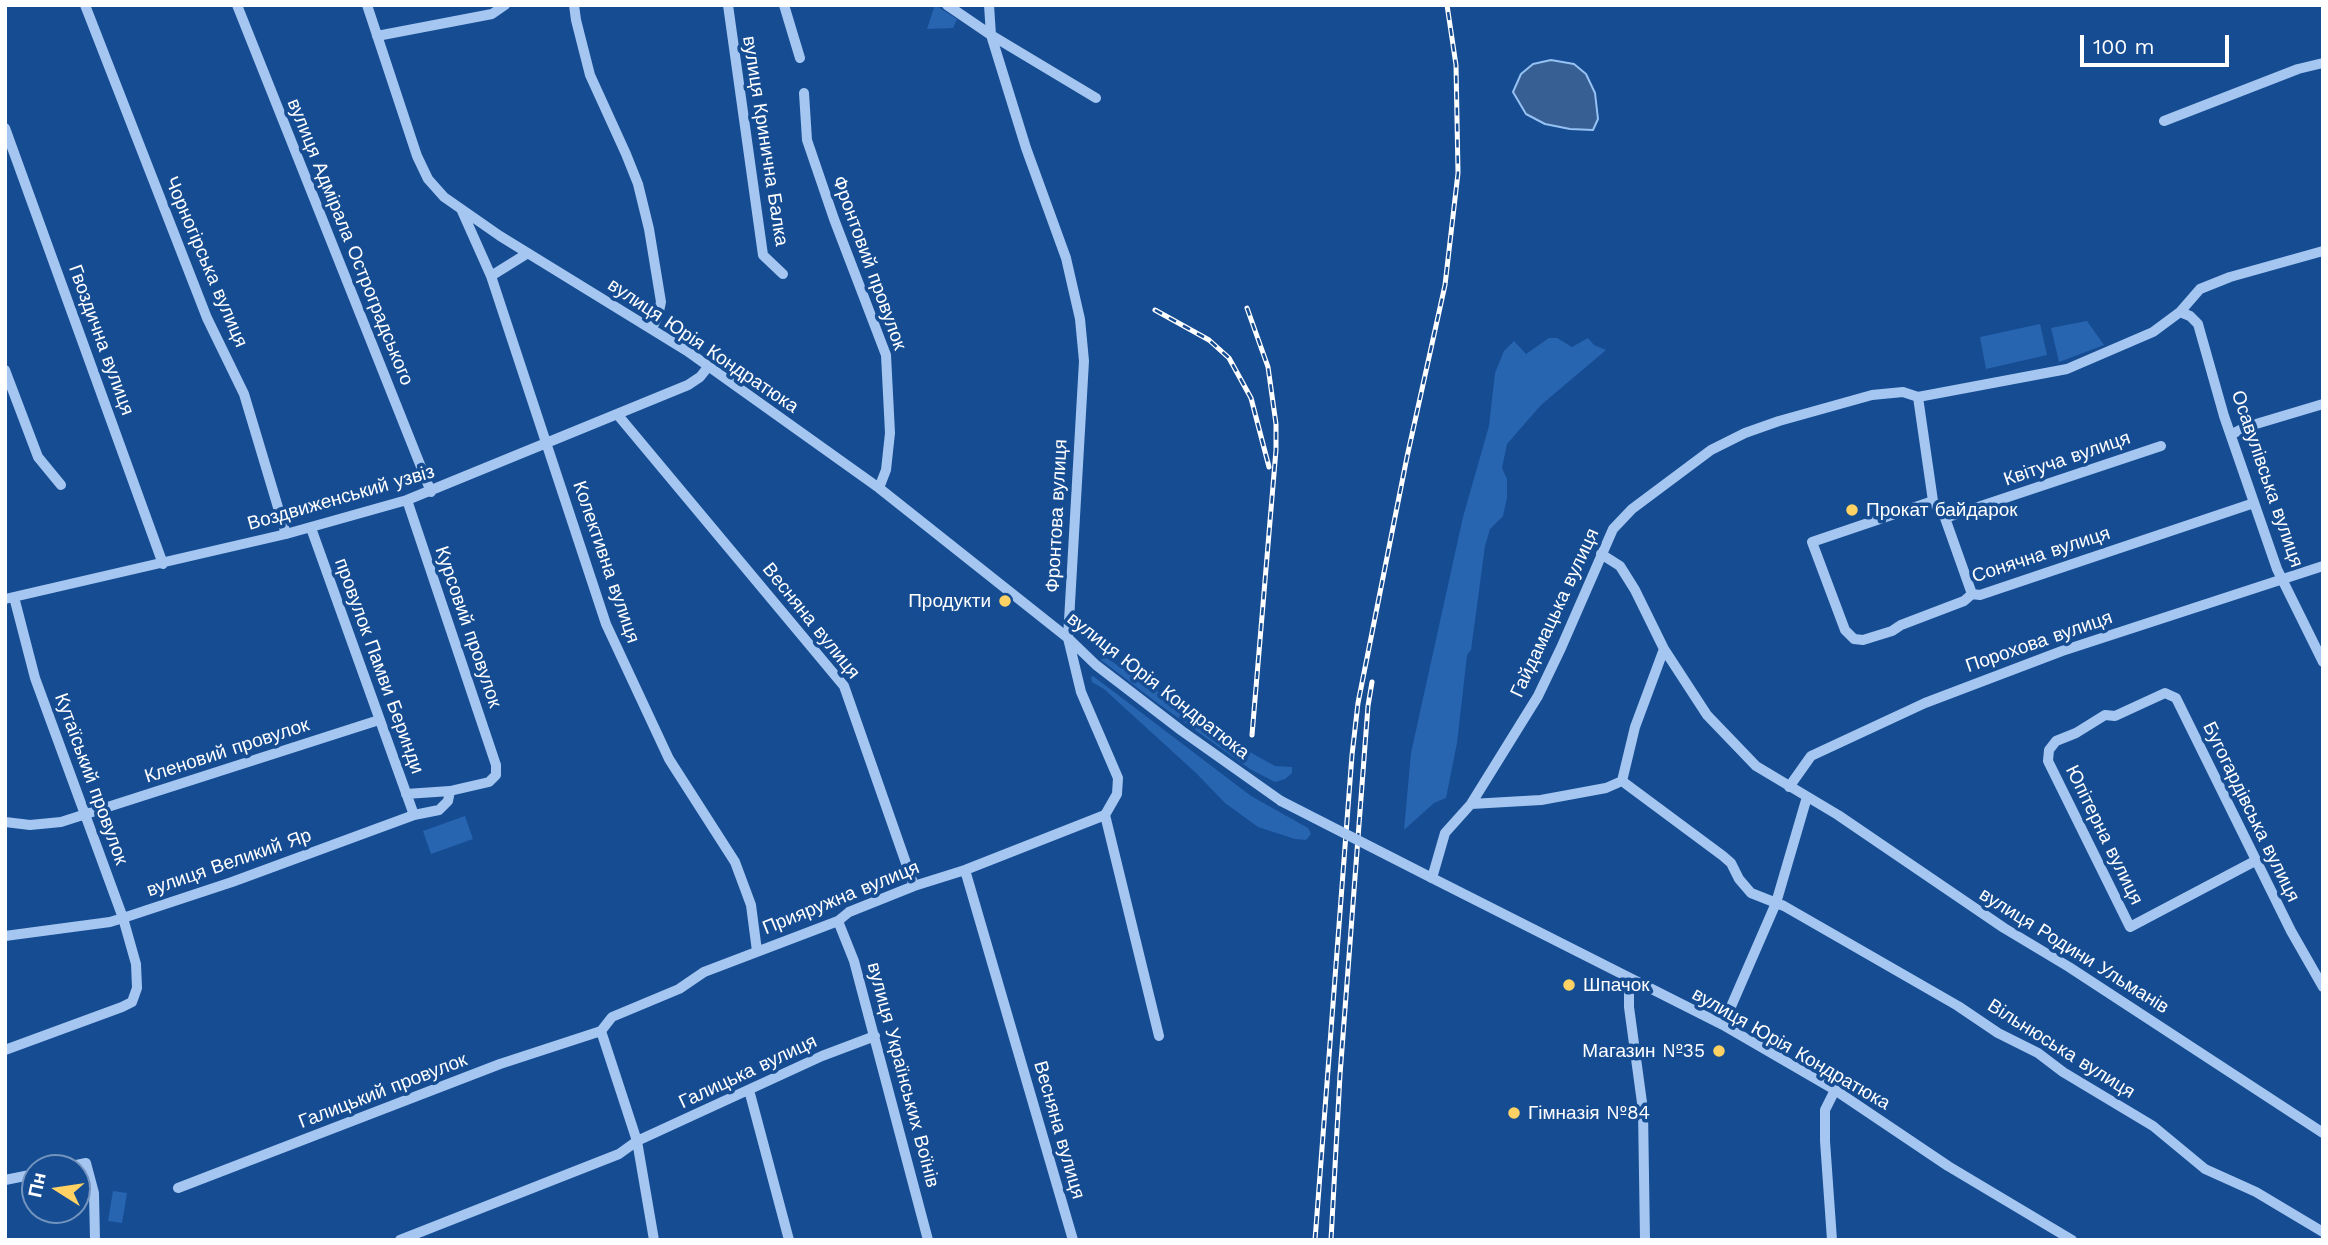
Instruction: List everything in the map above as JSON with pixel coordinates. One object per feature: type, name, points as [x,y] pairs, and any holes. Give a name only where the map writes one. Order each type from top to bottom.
[{"type":"street","name":"Чорногірська вулиця","points":[[85,5],[207,318],[244,394],[286,534]]},
{"type":"street","name":"вулиця Адмірала Остроградського","points":[[237,5],[431,492]]},
{"type":"street","name":"вулиця Юрія Кондратюка","points":[[366,5],[416,156],[428,178],[444,197],[462,211],[652,328],[879,488],[1171,723],[1281,801],[1723,1025],[1835,1090],[1948,1166],[2072,1240]]},
{"type":"street","points":[[377,36],[492,14],[505,5]]},
{"type":"street","points":[[574,5],[590,75],[638,184],[649,229],[661,302],[659,316],[652,328]]},
{"type":"street","name":"вулиця Кринична Балка","points":[[728,5],[763,255],[783,274]]},
{"type":"street","points":[[784,5],[800,58]]},
{"type":"street","points":[[947,5],[1096,98]]},
{"type":"street","name":"Фронтова вулиця","points":[[989,5],[992,35],[1026,148],[1066,258],[1080,319],[1084,361],[1068,638],[1081,692],[1118,778],[1117,794],[1105,816]]},
{"type":"street","points":[[2164,121],[2298,69],[2323,63]]},
{"type":"street","name":"Фронтовий провулок","points":[[804,93],[807,140],[886,355],[890,433],[886,470],[879,488]]},
{"type":"street","name":"Гвоздична вулиця","points":[[5,128],[163,564]]},
{"type":"street","name":"Колективна вулиця","points":[[462,211],[491,276],[606,624],[669,759],[735,862],[751,905],[757,951]]},
{"type":"street","name":"Гайдамацька вулиця","points":[[1432,878],[1444,833],[1471,804],[1538,696],[1613,529],[1632,509],[1711,450],[1745,433],[1802,413],[1872,395],[1903,392],[1918,397],[2067,369],[2153,332],[2180,312],[2200,289],[2230,277],[2323,251]]},
{"type":"street","points":[[491,276],[528,253]]},
{"type":"street","name":"Осавулівська вулиця","points":[[2180,312],[2190,316],[2197,324],[2224,416],[2282,579],[2323,662]]},
{"type":"street","name":"Воздвиженський узвіз","points":[[10,598],[311,528],[407,500],[688,385],[701,377],[708,367]]},
{"type":"street","points":[[5,370],[38,457],[61,485]]},
{"type":"street","points":[[1918,397],[1933,501],[1945,518],[1972,594]]},
{"type":"street","points":[[2232,434],[2246,427],[2323,404]]},
{"type":"street","name":"Весняна вулиця","points":[[617,414],[844,686],[914,886]]},
{"type":"street","name":"Квітуча вулиця","points":[[1945,518],[2161,446]]},
{"type":"street","name":"Курсовий провулок","points":[[407,500],[496,765],[496,775],[489,782],[450,791]]},
{"type":"street","name":"Сонячна вулиця","points":[[1933,501],[1812,542],[1845,630],[1854,639],[1863,640],[1892,631],[1900,625],[1964,601],[1972,594],[1980,595],[2255,503]]},
{"type":"street","name":"провулок Памви Беринди","points":[[311,528],[414,815]]},
{"type":"street","name":"вулиця Родини Ульманів","points":[[1601,554],[1620,566],[1664,649],[1707,715],[1756,766],[1838,815],[2004,928],[2323,1133]]},
{"type":"street","name":"Порохова вулиця","points":[[1788,787],[1811,756],[1925,703],[2062,651],[2323,566]]},
{"type":"street","name":"Кутаїський провулок","points":[[5,1051],[36,1037],[122,1007],[132,1002],[137,988],[136,964],[123,918],[35,678],[10,598]]},
{"type":"street","points":[[1471,804],[1541,800],[1606,788],[1622,781],[1635,727],[1664,649]]},
{"type":"street","name":"Бугогардівська вулиця","points":[[2165,693],[2176,698],[2255,861],[2264,873],[2291,931],[2323,987]]},
{"type":"street","name":"Юпітерна вулиця","points":[[2165,693],[2115,716],[2105,715],[2076,733],[2056,741],[2049,750],[2048,761],[2130,927],[2255,861]]},
{"type":"street","name":"Кленовий провулок","points":[[5,821],[30,825],[61,822],[379,720]]},
{"type":"street","name":"Вільнюська вулиця","points":[[1622,781],[1723,856],[1731,863],[1739,879],[1751,893],[1784,906],[1958,1006],[2153,1126],[2205,1169],[2256,1192],[2323,1232]]},
{"type":"street","points":[[406,794],[450,791]]},
{"type":"street","name":"вулиця Великий Яр","points":[[5,936],[123,918],[232,882],[414,815],[439,810],[448,801],[450,791]]},
{"type":"street","points":[[1723,1025],[1776,903],[1807,797]]},
{"type":"street","points":[[1105,816],[1159,1036]]},
{"type":"street","name":"Прияружна вулиця","points":[[601,1031],[612,1017],[679,989],[704,972],[777,946],[838,921],[849,912],[914,886],[965,870],[1105,816]]},
{"type":"street","name":"Весняна вулиця","points":[[965,870],[1073,1240]]},
{"type":"street","name":"вулиця Українських Воїнів","points":[[838,921],[854,961],[928,1240]]},
{"type":"street","points":[[1629,979],[1629,1007],[1643,1110],[1645,1240]]},
{"type":"street","points":[[601,1031],[637,1141],[654,1240]]},
{"type":"street","name":"Галицький провулок","points":[[178,1188],[500,1064],[601,1031]]},
{"type":"street","name":"Галицька вулиця","points":[[400,1240],[619,1154],[637,1141],[822,1056],[874,1036]]},
{"type":"street","points":[[749,1090],[789,1240]]},
{"type":"street","points":[[1832,1240],[1825,1110],[1835,1090]]},
{"type":"street","points":[[91,1184],[95,1240]]},
{"type":"shaded area","points":[[935,5],[957,19],[953,28],[927,29]]},
{"type":"shaded area","points":[[1551,60],[1574,64],[1586,74],[1595,93],[1598,119],[1593,130],[1545,124],[1526,114],[1513,92],[1521,74],[1533,64]]},
{"type":"shaded area","points":[[2087,321],[2104,345],[2059,362],[2051,328]]},
{"type":"shaded area","points":[[2040,324],[2047,355],[1986,369],[1980,337]]},
{"type":"shaded area","points":[[1549,338],[1557,338],[1572,347],[1588,338],[1594,345],[1606,350],[1541,405],[1507,444],[1502,468],[1507,479],[1507,498],[1503,516],[1490,529],[1485,546],[1471,650],[1467,655],[1457,743],[1446,798],[1434,803],[1404,830],[1411,753],[1463,517],[1489,426],[1495,373],[1504,351],[1514,341],[1526,354]]},
{"type":"shaded area","points":[[1102,657],[1255,755],[1275,766],[1292,767],[1292,773],[1275,782],[1250,769],[1160,705],[1101,660]]},
{"type":"shaded area","points":[[1093,676],[1251,796],[1308,828],[1311,834],[1306,840],[1295,839],[1258,827],[1225,803],[1104,689],[1092,682]]},
{"type":"shaded area","points":[[465,816],[473,839],[431,854],[423,831]]},
{"type":"shaded area","points":[[113,1191],[127,1193],[122,1223],[108,1221]]},
{"type":"railway","points":[[1315,1240],[1358,703],[1407,457],[1445,285],[1458,173],[1456,65],[1447,5]]},
{"type":"railway","points":[[1247,308],[1268,367],[1276,424],[1252,735]]},
{"type":"railway","points":[[1155,310],[1209,340],[1229,358],[1251,398],[1269,467]]},
{"type":"railway","points":[[1331,1240],[1340,1075],[1372,682]]},
{"type":"place","name":"Прокат байдарок","points":[[1852,510]]},
{"type":"place","name":"Продукти","points":[[1005,601]]},
{"type":"place","name":"Шпачок","points":[[1569,985]]},
{"type":"place","name":"Магазин №35","points":[[1719,1051]]},
{"type":"place","name":"Гімназія №84","points":[[1514,1113]]}]
